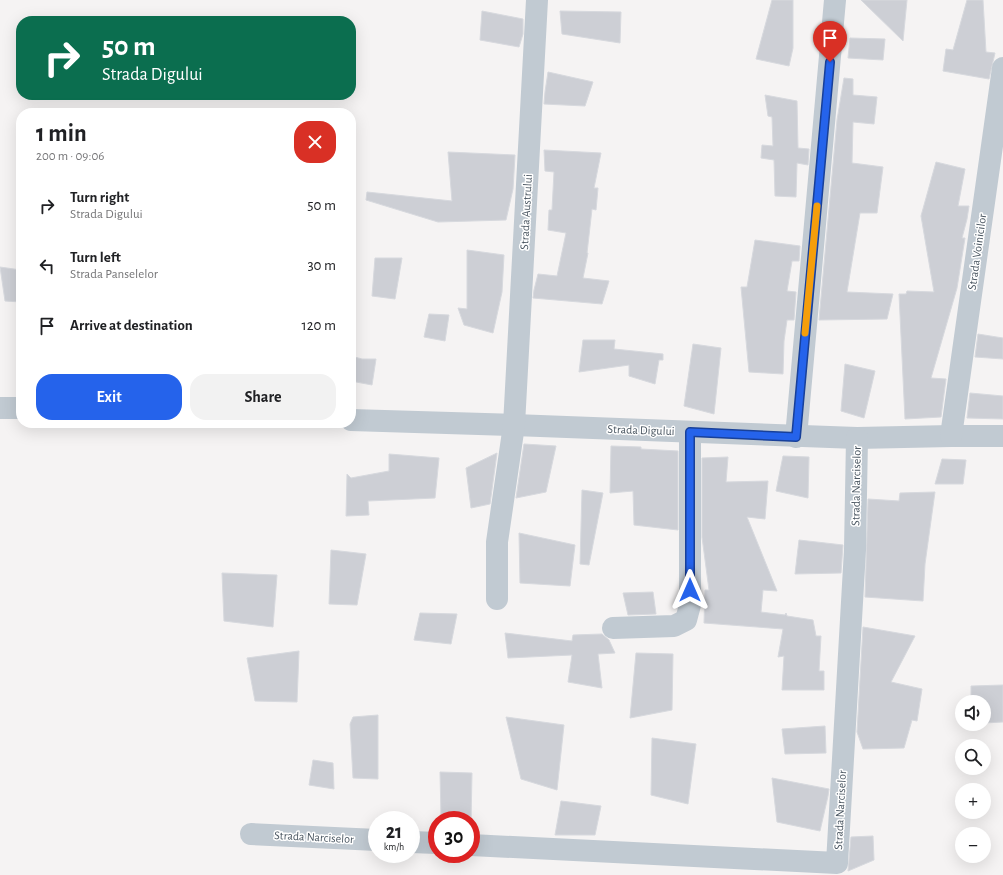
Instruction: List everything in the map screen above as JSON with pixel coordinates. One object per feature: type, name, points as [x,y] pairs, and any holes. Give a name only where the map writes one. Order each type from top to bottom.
[{"type":"street","name":"Strada Austrului","points":[[497,599],[497,542],[514,425],[537,0]]},
{"type":"street","points":[[796,437],[835,0]]},
{"type":"street","name":"Strada Voinicilor","points":[[951,436],[1003,68]]},
{"type":"street","points":[[0,408],[16,408]]},
{"type":"street","name":"Strada Digului","points":[[356,420],[514,425],[796,437],[857,438],[1003,436]]},
{"type":"street","points":[[612,628],[674,626],[686,620],[690,605],[690,432]]},
{"type":"street","name":"Strada Narciselor","points":[[480,846],[835,871],[855,550],[857,438]]},
{"type":"street","name":"Strada Narciselor","points":[[251,834],[368,840]]},
{"type":"building","points":[[772,0],[793,0],[793,48],[789,66],[756,59]]},
{"type":"building","points":[[861,0],[907,0],[903,41]]},
{"type":"building","points":[[967,0],[983,0],[986,52],[995,53],[989,79],[943,71],[946,49],[953,50]]},
{"type":"building","points":[[482,11],[523,19],[523,34],[519,47],[480,40]]},
{"type":"building","points":[[560,11],[621,12],[620,43],[562,34]]},
{"type":"building","points":[[850,38],[885,39],[883,60],[848,58]]},
{"type":"building","points":[[548,72],[593,82],[585,106],[544,104]]},
{"type":"building","points":[[844,78],[853,79],[853,95],[877,97],[874,124],[853,122],[852,163],[883,167],[877,213],[860,213],[847,292],[893,294],[887,319],[819,320],[837,120]]},
{"type":"building","points":[[765,95],[797,101],[798,148],[809,149],[808,165],[797,163],[796,197],[775,196],[774,160],[761,158],[762,145],[773,146],[772,117],[768,116]]},
{"type":"building","points":[[544,150],[601,153],[594,188],[598,188],[596,210],[592,209],[588,253],[583,278],[609,281],[602,304],[533,298],[538,274],[557,276],[566,233],[548,230],[549,210],[552,210],[554,172],[545,171]]},
{"type":"building","points":[[448,152],[515,155],[513,189],[506,220],[438,222],[366,200],[367,192],[452,201]]},
{"type":"building","points":[[936,162],[965,169],[958,206],[969,206],[962,238],[965,238],[957,288],[931,378],[946,379],[941,417],[905,419],[899,294],[906,294],[907,291],[934,292],[921,216]]},
{"type":"building","points":[[755,240],[800,246],[799,261],[792,261],[787,291],[796,292],[794,320],[787,320],[784,341],[783,374],[749,372],[741,287],[747,287]]},
{"type":"building","points":[[467,250],[504,255],[502,292],[493,333],[464,325],[458,308],[467,309]]},
{"type":"building","points":[[375,258],[402,258],[395,299],[372,296]]},
{"type":"building","points":[[0,267],[16,269],[16,302],[5,301]]},
{"type":"building","points":[[429,314],[449,315],[445,341],[424,337]]},
{"type":"building","points":[[978,334],[1003,338],[1003,359],[975,357]]},
{"type":"building","points":[[583,340],[615,340],[614,349],[663,354],[663,360],[659,360],[655,384],[629,376],[629,365],[579,372]]},
{"type":"building","points":[[693,344],[721,348],[714,414],[684,406]]},
{"type":"building","points":[[356,357],[376,359],[372,385],[356,382]]},
{"type":"building","points":[[845,364],[875,371],[864,418],[841,411]]},
{"type":"building","points":[[970,393],[1003,396],[1003,419],[967,418]]},
{"type":"building","points":[[524,444],[556,446],[546,492],[516,498]]},
{"type":"building","points":[[611,446],[641,447],[641,449],[678,451],[678,530],[634,525],[633,491],[610,493]]},
{"type":"building","points":[[497,453],[490,504],[471,508],[466,468]]},
{"type":"building","points":[[389,454],[439,458],[435,498],[368,501],[369,515],[346,516],[347,474],[351,478],[389,471]]},
{"type":"building","points":[[783,456],[809,457],[808,498],[776,491]]},
{"type":"building","points":[[728,457],[726,482],[768,481],[765,519],[747,517],[777,591],[763,590],[761,612],[785,615],[786,613],[787,616],[813,620],[816,636],[821,636],[819,671],[824,671],[824,690],[782,690],[784,656],[778,657],[783,629],[704,623],[705,590],[709,590],[702,537],[702,458]]},
{"type":"building","points":[[942,459],[966,460],[963,484],[935,484]]},
{"type":"building","points":[[582,490],[603,493],[589,565],[580,564]]},
{"type":"building","points":[[935,492],[925,564],[923,601],[865,597],[868,499],[899,501],[900,493]]},
{"type":"building","points":[[519,533],[575,545],[570,586],[520,583]]},
{"type":"building","points":[[799,540],[843,545],[841,573],[795,574]]},
{"type":"building","points":[[331,550],[366,554],[357,605],[329,604]]},
{"type":"building","points":[[222,573],[277,575],[273,627],[224,621]]},
{"type":"building","points":[[653,592],[656,614],[628,615],[623,593]]},
{"type":"building","points":[[420,613],[457,614],[451,644],[414,640]]},
{"type":"building","points":[[863,627],[915,636],[891,682],[922,689],[917,721],[912,720],[904,748],[863,749],[857,732]]},
{"type":"building","points":[[505,633],[572,641],[573,635],[602,634],[609,640],[615,653],[598,654],[602,688],[568,682],[572,655],[508,658]]},
{"type":"building","points":[[299,651],[297,702],[255,701],[247,658]]},
{"type":"building","points":[[636,653],[673,654],[672,710],[630,718]]},
{"type":"building","points":[[1003,685],[1003,722],[991,723],[991,695],[971,695],[971,686]]},
{"type":"building","points":[[378,715],[378,779],[353,778],[350,724],[353,717]]},
{"type":"building","points":[[506,717],[564,725],[557,790],[521,779]]},
{"type":"building","points":[[825,726],[826,753],[785,754],[782,729]]},
{"type":"building","points":[[652,738],[696,744],[688,804],[651,795]]},
{"type":"building","points":[[313,760],[333,763],[334,789],[309,785]]},
{"type":"building","points":[[440,772],[472,773],[471,811],[441,811]]},
{"type":"building","points":[[772,778],[829,789],[820,831],[777,822]]},
{"type":"building","points":[[561,801],[601,806],[595,835],[555,835]]},
{"type":"building","points":[[873,836],[874,860],[848,871],[851,837]]},
{"type":"slow traffic","points":[[805,333],[817,206]]},
{"type":"route","points":[[690,590],[690,432],[796,437],[830,62]]}]
